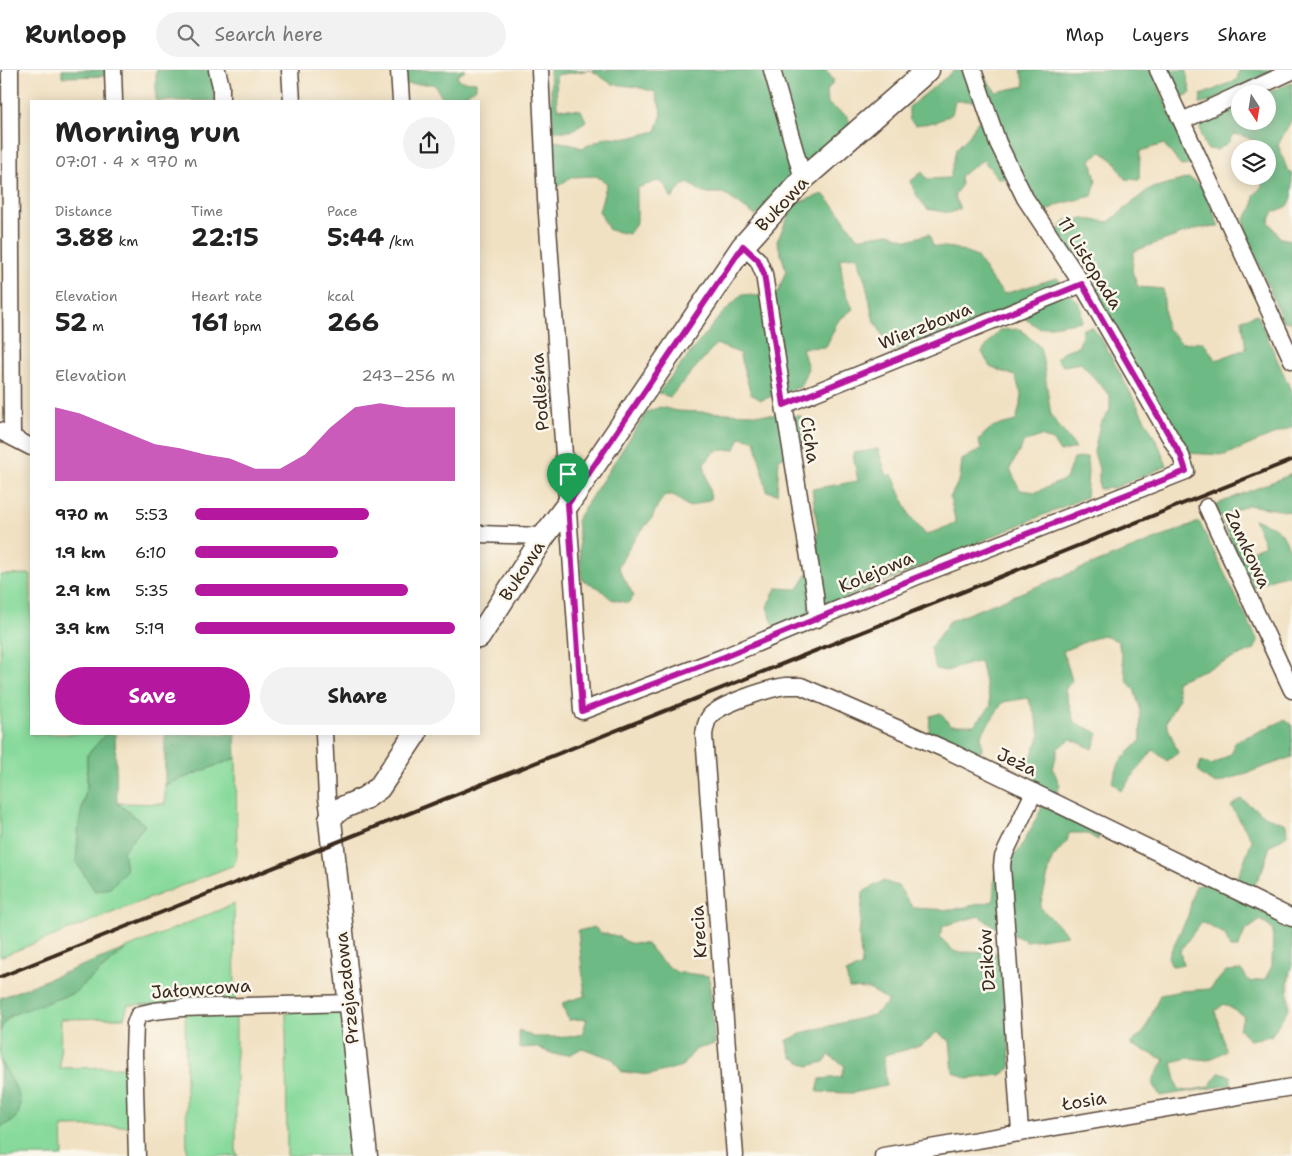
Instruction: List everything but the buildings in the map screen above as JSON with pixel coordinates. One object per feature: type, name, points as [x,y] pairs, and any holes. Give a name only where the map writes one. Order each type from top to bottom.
[{"type":"street","points":[[10,70],[6,434],[30,446]]},
{"type":"street","points":[[114,70],[114,100]]},
{"type":"street","points":[[217,70],[221,100]]},
{"type":"street","points":[[290,70],[292,100]]},
{"type":"street","name":"Podleśna","points":[[540,70],[547,209],[582,711]]},
{"type":"street","points":[[772,70],[804,179]]},
{"type":"street","name":"Bukowa","points":[[480,635],[544,536],[568,504],[743,246],[804,179],[928,70]]},
{"type":"street","name":"11 Listopada","points":[[973,70],[998,143],[1025,198],[1082,284],[1181,456],[1186,471]]},
{"type":"street","points":[[1158,70],[1286,330],[1292,360]]},
{"type":"street","points":[[1261,85],[1292,71]]},
{"type":"street","points":[[399,75],[401,100]]},
{"type":"street","points":[[1182,121],[1231,99]]},
{"type":"street","name":"Cicha","points":[[743,246],[758,260],[764,274],[815,594],[817,619]]},
{"type":"street","name":"Wierzbowa","points":[[784,405],[1082,284]]},
{"type":"street","name":"Kolejowa","points":[[582,711],[732,654],[915,578],[1186,471]]},
{"type":"street","name":"Zamkowa","points":[[1207,507],[1292,690]]},
{"type":"street","points":[[480,534],[544,536]]},
{"type":"street","name":"Jeża","points":[[718,710],[764,691],[785,686],[801,686],[949,751],[1292,918]]},
{"type":"street","name":"Krecia","points":[[718,710],[708,720],[704,735],[735,1156]]},
{"type":"street","points":[[324,735],[330,820]]},
{"type":"street","points":[[330,820],[342,808],[365,798],[379,788],[415,735]]},
{"type":"street","name":"Dzików","points":[[1020,1132],[1002,866],[1003,857],[1034,792]]},
{"type":"street","name":"Przejazdowa","points":[[330,820],[366,1156]]},
{"type":"street","name":"Jałowcowa","points":[[137,1156],[134,1047],[135,1020],[138,1016],[154,1011],[182,1008],[349,1003]]},
{"type":"street","name":"Łosia","points":[[882,1156],[1292,1087]]},
{"type":"green space","points":[[62,70],[108,70],[108,76],[62,77]]},
{"type":"green space","points":[[156,70],[211,70],[215,100],[156,100]]},
{"type":"green space","points":[[405,70],[466,70],[456,77],[462,81],[476,82],[476,88],[467,94],[451,99],[441,96],[434,84],[406,84]]},
{"type":"green space","points":[[550,70],[590,70],[556,75],[557,108],[581,110],[586,121],[571,131],[553,131]]},
{"type":"green space","points":[[591,70],[826,70],[834,81],[827,90],[828,104],[847,116],[852,127],[756,216],[723,193],[703,193],[689,183],[681,186],[672,199],[665,185],[658,181],[637,188],[637,222],[629,234],[609,230],[599,211],[607,183],[596,176],[571,177],[556,188],[548,188],[546,143],[554,141],[582,148],[607,137],[629,138],[656,131],[662,114],[655,92],[637,87],[612,84]]},
{"type":"green space","points":[[980,70],[996,92],[1025,86],[1021,70],[1152,70],[1191,165],[1181,166],[1164,144],[1140,151],[1139,180],[1125,179],[1115,162],[1101,151],[1091,159],[1096,181],[1092,196],[1060,204],[1043,213],[1022,177],[999,179],[983,160],[960,176],[961,186],[954,195],[960,209],[950,213],[927,209],[917,196],[911,181],[922,172],[927,179],[950,178],[956,149],[967,138],[979,120],[975,101],[955,101],[952,114],[936,122],[915,125],[909,119],[909,107],[954,71]]},
{"type":"green space","points":[[1164,70],[1187,70],[1191,93],[1179,99]]},
{"type":"green space","points":[[1239,70],[1273,70],[1243,85],[1231,85],[1231,91],[1210,102],[1200,104],[1201,95],[1237,80]]},
{"type":"green space","points":[[1292,83],[1292,119],[1278,145],[1287,169],[1292,173],[1292,198],[1288,206],[1273,213],[1269,222],[1280,238],[1292,240],[1291,323],[1282,320],[1247,235],[1244,220],[1253,207],[1254,195],[1262,185],[1276,185],[1276,140],[1253,140],[1233,134],[1229,142],[1217,150],[1207,149],[1201,136],[1200,125],[1231,107],[1231,130],[1276,130],[1276,89]]},
{"type":"green space","points":[[1189,178],[1204,187],[1219,227],[1199,228],[1134,251],[1132,271],[1138,287],[1163,289],[1166,328],[1182,343],[1203,342],[1216,360],[1246,349],[1242,319],[1257,314],[1292,393],[1292,427],[1225,455],[1184,453],[1056,234],[1066,220],[1084,219],[1109,222],[1149,189]]},
{"type":"green space","points":[[823,194],[839,212],[857,238],[889,233],[908,240],[929,234],[933,246],[954,248],[977,257],[1004,294],[1057,278],[1081,306],[1082,321],[1039,328],[1024,318],[988,330],[973,339],[951,331],[892,352],[873,318],[866,284],[857,256],[840,258],[844,289],[853,309],[838,321],[826,347],[802,348],[808,368],[800,387],[761,400],[751,394],[739,353],[716,344],[670,397],[658,393],[720,316],[742,294],[756,296],[778,293],[786,270],[777,241],[794,204]]},
{"type":"green space","points":[[1092,327],[1102,340],[1159,446],[1167,466],[1114,488],[1099,489],[1099,469],[1094,452],[1100,424],[1110,410],[1110,396],[1081,363],[1063,366],[1056,359],[1064,351],[1079,346],[1083,329]]},
{"type":"green space","points":[[1020,329],[1040,347],[1051,416],[1076,448],[1060,452],[1053,441],[1041,436],[1024,442],[1010,469],[1020,490],[1036,492],[1066,479],[1073,459],[1087,457],[1086,497],[775,628],[767,607],[776,588],[798,589],[816,561],[818,531],[812,489],[858,481],[853,453],[878,449],[887,476],[892,474],[910,516],[926,535],[956,523],[950,498],[960,478],[962,460],[981,449],[978,440],[992,427],[1016,421],[1022,397],[1015,376],[990,367],[982,352],[999,330]]},
{"type":"green space","points":[[660,407],[677,411],[801,416],[805,426],[803,448],[779,459],[777,494],[767,491],[755,440],[740,437],[735,449],[715,451],[704,464],[711,499],[689,507],[673,495],[665,495],[652,518],[632,542],[618,567],[634,596],[628,603],[611,599],[599,588],[582,580],[577,519],[647,412]]},
{"type":"green space","points":[[1292,474],[1292,512],[1248,505],[1227,514],[1244,554],[1265,545],[1254,519],[1274,527],[1282,534],[1292,553],[1292,576],[1277,577],[1253,588],[1215,505]]},
{"type":"green space","points":[[1199,522],[1258,641],[1254,650],[1176,681],[1179,698],[1166,722],[1178,753],[1167,761],[1153,750],[1121,791],[1112,782],[1120,761],[1141,740],[1140,708],[1134,689],[1127,681],[1118,641],[1102,635],[1063,651],[1072,680],[1065,690],[1074,722],[1098,733],[1093,749],[1071,739],[1058,748],[1053,769],[1060,785],[1055,796],[1037,783],[1028,764],[1040,735],[1028,698],[1003,702],[981,735],[982,751],[968,755],[929,732],[930,716],[941,713],[950,725],[974,725],[991,706],[980,661],[946,671],[936,669],[930,648],[950,621]]},
{"type":"green space","points":[[30,574],[30,735],[105,735],[87,755],[87,786],[79,823],[76,862],[95,891],[123,851],[145,825],[117,803],[165,804],[165,785],[236,758],[237,855],[234,865],[0,957],[0,575]]},
{"type":"green space","points":[[1285,720],[1292,725],[1292,757],[1216,784],[1201,775],[1198,770],[1201,761],[1212,765],[1232,753],[1235,742]]},
{"type":"green space","points":[[105,735],[115,735],[117,803],[145,825],[123,851],[126,870],[110,888],[95,891],[76,862],[79,823],[87,786],[87,755]]},
{"type":"green space","points":[[165,735],[235,735],[236,758],[165,785]]},
{"type":"green space","points":[[1241,799],[1267,817],[1286,824],[1287,835],[1270,846],[1262,871],[1252,889],[1237,880],[1252,840],[1231,806]]},
{"type":"green space","points":[[1044,804],[1099,833],[1098,840],[1086,833],[1069,833],[1067,841],[1052,859],[1040,907],[1068,935],[1027,941],[993,926],[979,916],[943,926],[940,937],[955,952],[1001,953],[1011,1068],[1001,1075],[968,1079],[953,1072],[950,1041],[937,1032],[923,1044],[884,1055],[886,1086],[852,1093],[817,1092],[820,1079],[841,1077],[845,1066],[829,1055],[824,1062],[808,1066],[792,1057],[786,1041],[805,1032],[874,1015],[889,1001],[869,989],[849,988],[846,973],[862,966],[859,936],[863,892],[883,881],[898,886],[913,908],[952,910],[993,901],[995,874],[1020,849]]},
{"type":"green space","points":[[1208,884],[1292,926],[1292,969],[1290,970],[1288,984],[1289,1007],[1271,1036],[1249,1040],[1239,1028],[1244,1016],[1224,1004],[1215,1011],[1226,1050],[1208,1060],[1189,1058],[1172,1062],[1178,1089],[1186,1091],[1208,1087],[1220,1072],[1231,1076],[1231,1085],[1160,1096],[1152,1081],[1165,1060],[1130,1044],[1144,1032],[1160,995],[1210,989],[1226,971],[1241,970],[1250,982],[1265,979],[1272,966],[1273,930],[1261,920],[1245,931],[1238,948],[1230,948],[1225,934],[1201,922],[1180,951],[1183,965],[1172,966],[1168,957],[1188,916],[1195,886]]},
{"type":"green space","points":[[234,904],[235,1002],[128,1005],[124,1018],[61,1019],[60,1068],[127,1067],[129,1126],[62,1127],[63,1156],[0,1156],[0,1127],[12,1122],[7,1075],[0,1060],[0,1032],[3,1024],[11,1015],[74,993],[127,948]]},
{"type":"green space","points":[[594,927],[601,933],[617,936],[629,943],[647,944],[660,960],[676,972],[709,976],[715,1044],[696,1049],[682,1066],[650,1075],[622,1072],[613,1059],[582,1048],[571,1054],[557,1055],[535,1047],[519,1048],[519,1030],[533,1037],[569,1037],[582,1034],[587,1019],[568,1020],[562,1003],[585,996],[578,931]]},
{"type":"green space","points":[[127,948],[74,993],[11,1015],[3,1024],[0,1032],[0,998]]},
{"type":"green space","points":[[340,1005],[357,1156],[287,1156],[286,1014],[292,1009]]},
{"type":"green space","points":[[185,1012],[236,1012],[236,1153],[239,1156],[187,1156]]},
{"type":"green space","points":[[0,1060],[17,1091],[20,1108],[11,1122],[0,1127]]},
{"type":"railway","points":[[0,977],[1292,460]]},
{"type":"route","points":[[743,246],[758,260],[764,274],[784,405],[1082,284],[1181,456],[1186,471],[915,578],[748,648],[582,711],[568,504],[743,246]]}]
